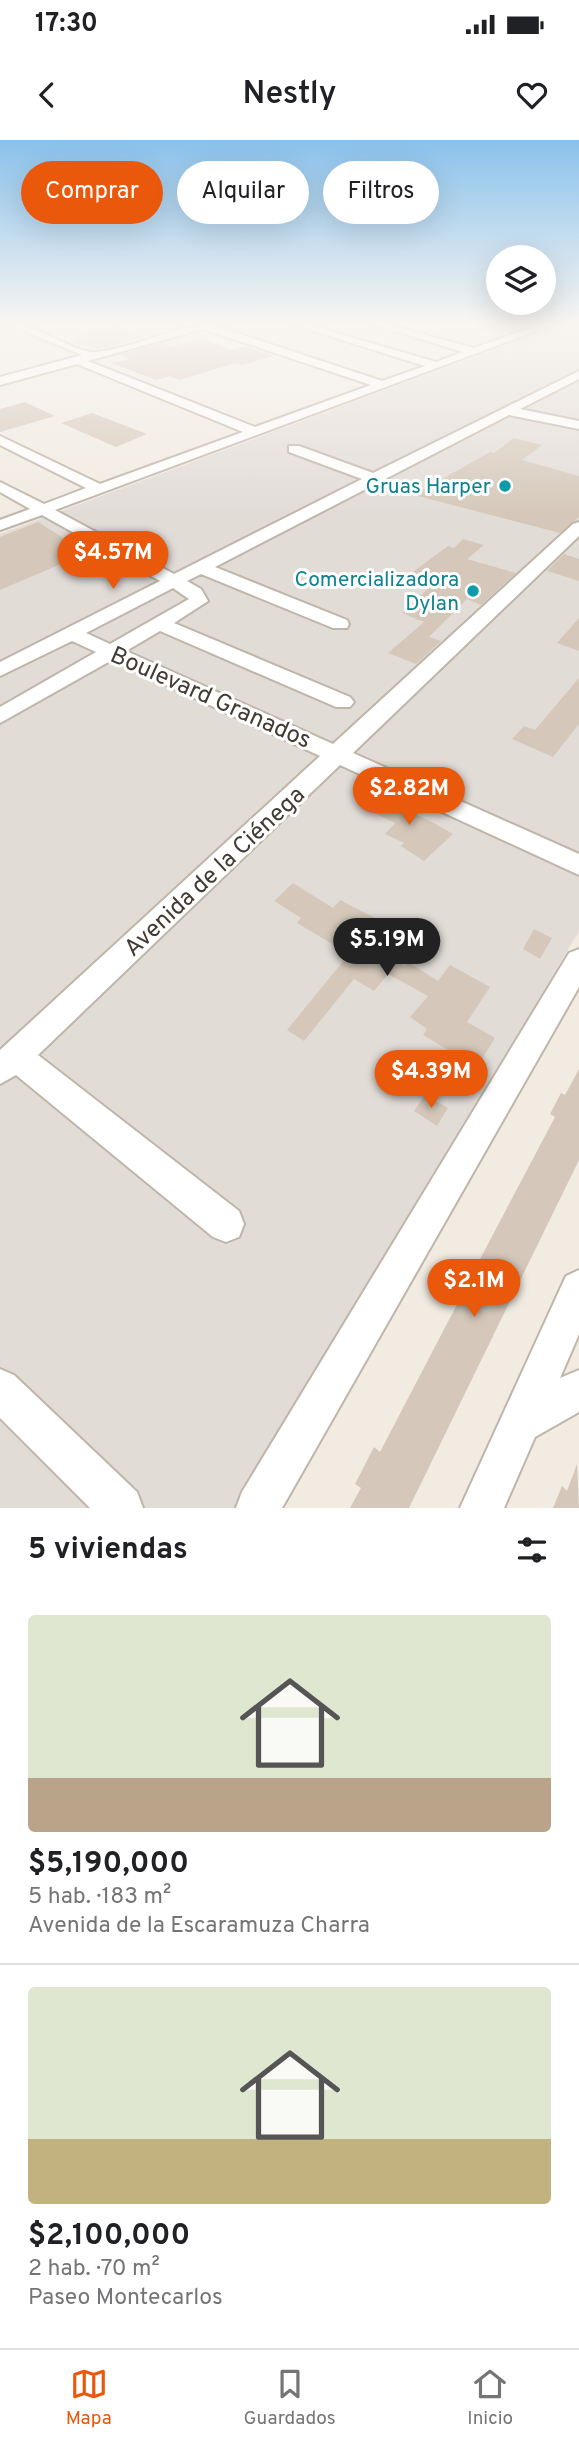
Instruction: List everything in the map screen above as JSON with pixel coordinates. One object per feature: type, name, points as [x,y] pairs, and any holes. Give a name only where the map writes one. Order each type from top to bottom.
[{"type":"street","points":[[149,389],[256,432]]},
{"type":"street","points":[[0,525],[374,389]]},
{"type":"street","points":[[0,670],[551,389]]},
{"type":"street","points":[[509,411],[579,425]]},
{"type":"street","points":[[0,440],[99,489]]},
{"type":"street","points":[[294,449],[375,479]]},
{"type":"street","points":[[0,486],[195,593],[199,601],[0,716]]},
{"type":"street","name":"Avenida de la Ciénega","points":[[8,1063],[574,538]]},
{"type":"street","points":[[202,568],[340,624]]},
{"type":"street","points":[[161,625],[342,702]]},
{"type":"street","name":"Boulevard Granados","points":[[72,634],[579,865]]},
{"type":"street","points":[[258,1508],[579,961]]},
{"type":"street","points":[[8,1063],[226,1224]]},
{"type":"street","points":[[482,1508],[579,1289]]},
{"type":"street","points":[[0,1389],[121,1508]]},
{"type":"street","points":[[520,1422],[579,1390]]},
{"type":"shaded area","points":[[388,389],[579,389],[579,931],[237,1508],[0,1508],[0,534]]},
{"type":"building","points":[[25,402],[55,416],[0,432],[0,409]]},
{"type":"building","points":[[92,413],[147,434],[116,447],[61,423]]},
{"type":"building","name":"Gruas Harper","points":[[514,438],[542,445],[522,460],[579,476],[579,517],[560,533],[414,495],[490,452],[494,453]]},
{"type":"building","points":[[38,522],[87,553],[0,590],[0,537]]},
{"type":"building","points":[[463,539],[484,545],[467,559],[516,573],[481,605],[467,599],[429,637],[441,641],[416,664],[388,653],[424,622],[402,613],[431,586],[406,577],[448,546],[454,548]]},
{"type":"building","points":[[564,554],[579,559],[579,581],[547,571]]},
{"type":"building","points":[[579,618],[579,651],[557,643]]},
{"type":"building","points":[[579,678],[579,724],[553,757],[512,739],[524,726],[535,730]]},
{"type":"building","points":[[370,793],[453,834],[424,861],[401,846],[404,843],[385,834],[395,823],[358,805]]},
{"type":"building","points":[[293,883],[333,908],[340,900],[383,922],[365,944],[405,966],[408,962],[438,981],[450,965],[490,987],[467,1022],[495,1038],[477,1067],[423,1035],[427,1029],[410,1017],[428,996],[388,974],[374,991],[354,979],[304,1041],[287,1030],[349,954],[297,923],[301,918],[274,901]]},
{"type":"building","points":[[534,929],[552,938],[540,959],[523,949]]},
{"type":"building","points":[[579,1069],[579,1160],[409,1508],[350,1508],[361,1488],[355,1484],[374,1447],[380,1452],[464,1291],[459,1287],[474,1259],[478,1263],[555,1117],[550,1114],[561,1093],[565,1095]]},
{"type":"building","points":[[425,1095],[448,1108],[437,1126],[414,1111]]},
{"type":"building","points":[[577,1464],[579,1508],[553,1508],[562,1486],[567,1491]]},
{"type":"place","name":"Gruas Harper","points":[[505,486]]},
{"type":"place","name":"Comercializadora Dylan","points":[[473,591]]}]
